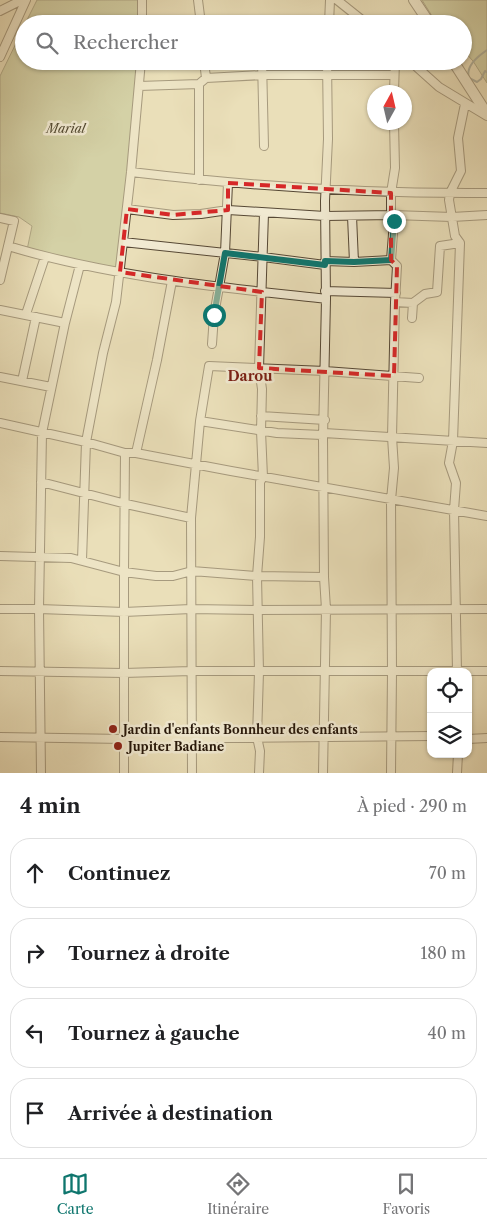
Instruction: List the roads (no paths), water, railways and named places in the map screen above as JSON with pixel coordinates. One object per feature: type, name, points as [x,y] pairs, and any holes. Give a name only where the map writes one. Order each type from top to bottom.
[{"type":"street","points":[[3,10],[24,0]]},
{"type":"street","points":[[19,15],[24,0]]},
{"type":"street","points":[[142,0],[142,15]]},
{"type":"street","points":[[198,0],[199,15]]},
{"type":"street","points":[[329,15],[330,0]]},
{"type":"street","points":[[337,0],[356,15]]},
{"type":"street","points":[[414,0],[424,15]]},
{"type":"street","points":[[3,10],[13,10],[16,15]]},
{"type":"street","points":[[0,57],[15,24]]},
{"type":"street","points":[[82,560],[86,442],[103,353],[116,302],[140,70]]},
{"type":"street","points":[[205,70],[206,78]]},
{"type":"street","points":[[262,70],[264,146]]},
{"type":"street","points":[[324,773],[326,609],[323,488],[326,295],[325,189],[328,139],[327,70]]},
{"type":"street","points":[[394,70],[394,85]]},
{"type":"street","points":[[420,70],[439,87],[465,104],[487,115]]},
{"type":"street","points":[[459,70],[487,115]]},
{"type":"street","points":[[139,86],[199,84],[206,78],[262,75],[394,75]]},
{"type":"street","points":[[199,84],[199,180]]},
{"type":"street","points":[[457,668],[454,510],[456,484],[449,463],[453,441],[460,243],[455,236],[450,193],[460,171],[458,138],[465,104]]},
{"type":"street","points":[[391,773],[391,500],[394,468],[392,437],[397,266],[391,260],[393,216],[391,215],[395,168],[394,130]]},
{"type":"street","points":[[131,172],[228,183],[392,193],[487,193]]},
{"type":"street","points":[[212,344],[225,253],[228,183]]},
{"type":"street","points":[[127,209],[173,215],[201,214],[228,210],[326,216],[452,218],[487,215]]},
{"type":"street","points":[[259,773],[260,751],[257,737],[259,672],[257,576],[260,537],[260,482],[263,477],[262,389],[259,368],[264,213]]},
{"type":"street","points":[[352,216],[354,262]]},
{"type":"street","points":[[0,218],[14,221],[0,280]]},
{"type":"street","points":[[123,242],[325,263],[391,260]]},
{"type":"street","points":[[395,302],[413,303],[425,294],[437,292],[440,246],[460,243]]},
{"type":"street","points":[[8,246],[80,265],[219,287],[262,292],[326,295],[396,293]]},
{"type":"street","points":[[26,314],[45,257]]},
{"type":"street","points":[[41,773],[39,558],[42,433],[65,323],[80,265]]},
{"type":"street","points":[[136,453],[157,360],[172,281]]},
{"type":"street","points":[[412,318],[413,303]]},
{"type":"street","points":[[0,310],[65,323]]},
{"type":"street","points":[[22,381],[36,316]]},
{"type":"street","points":[[192,773],[191,518],[200,421],[209,366],[325,371],[419,378]]},
{"type":"street","points":[[0,376],[52,387]]},
{"type":"street","points":[[261,416],[325,420]]},
{"type":"street","points":[[200,421],[261,431],[487,443]]},
{"type":"street","points":[[0,423],[86,442],[125,453],[136,453],[487,516]]},
{"type":"street","points":[[124,773],[125,453]]},
{"type":"street","points":[[40,482],[191,518]]},
{"type":"street","points":[[0,556],[82,560],[124,572],[164,576],[192,571],[257,576],[324,577]]},
{"type":"street","points":[[0,609],[124,612],[191,609],[487,609]]},
{"type":"street","points":[[0,671],[124,673],[325,670],[427,672]]},
{"type":"street","points":[[472,671],[487,670]]},
{"type":"street","points":[[0,737],[124,739],[427,736]]},
{"type":"street","points":[[472,739],[487,738]]},
{"type":"street","points":[[457,773],[458,758]]},
{"type":"waterway","points":[[472,64],[487,50]]},
{"type":"waterway","points":[[469,70],[469,78],[477,82],[485,71],[487,72]]},
{"type":"place","name":"Jardin d'enfants Bonnheur des enfants","points":[[113,729]]},
{"type":"place","name":"Jupiter Badiane","points":[[118,746]]},
{"type":"district","name":"Darou","points":[[250,376]]},
{"type":"park label","name":"Marial","points":[[66,128]]}]
